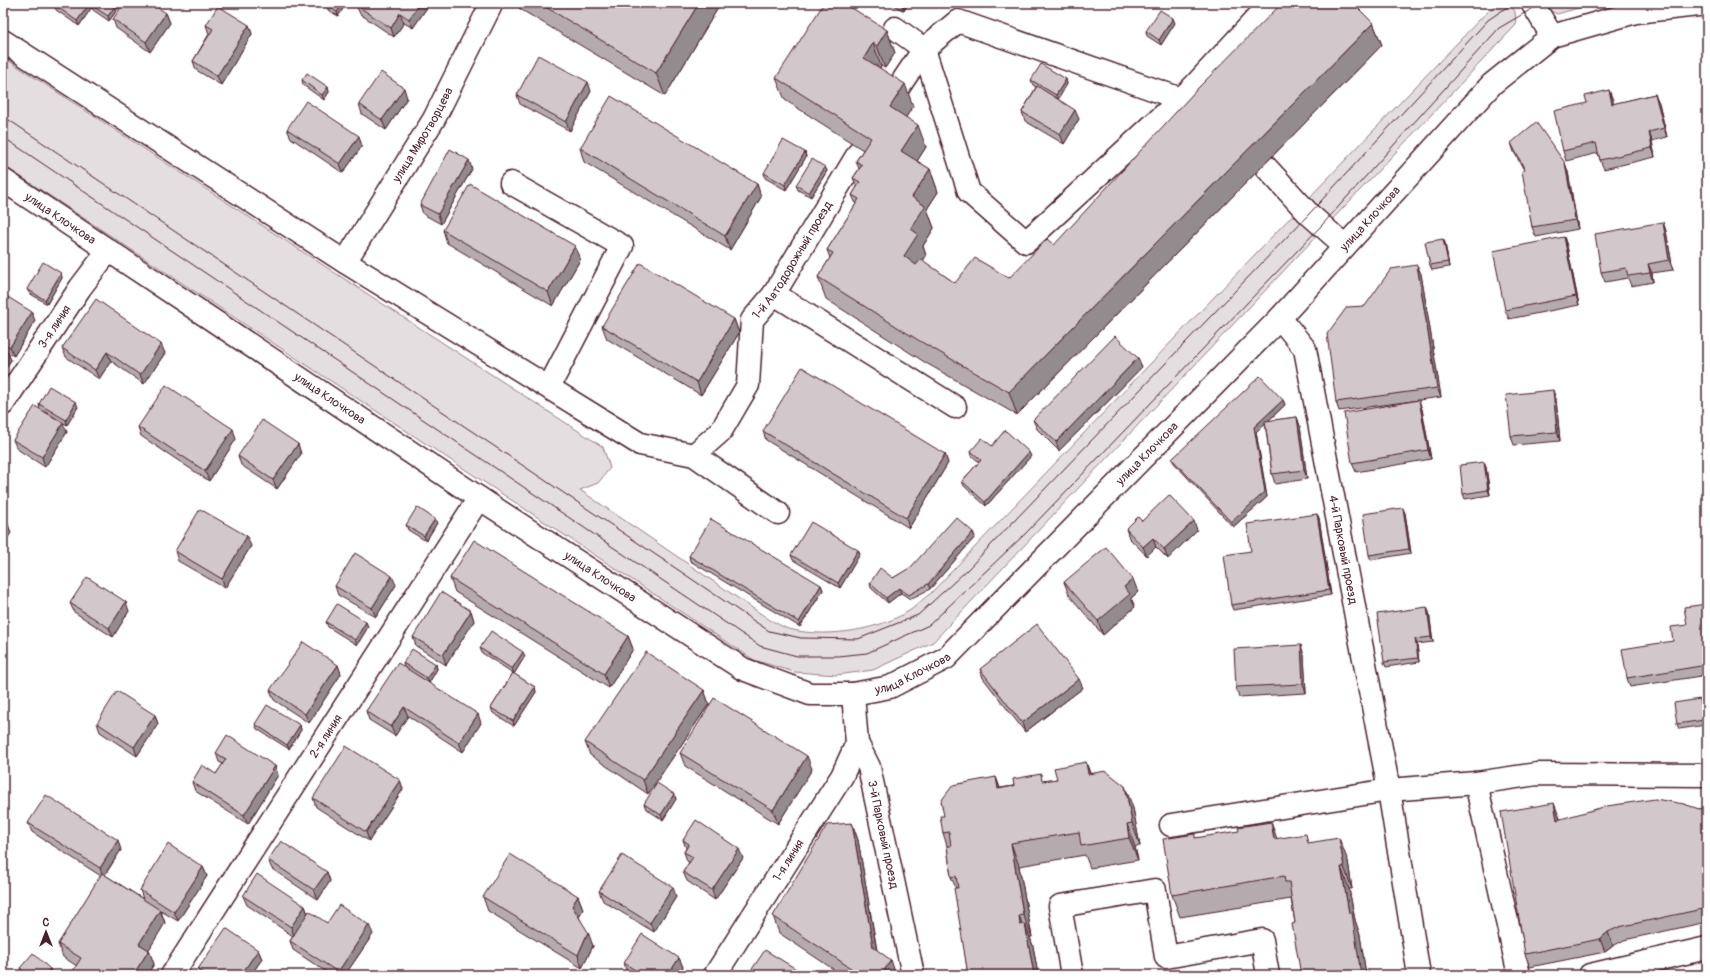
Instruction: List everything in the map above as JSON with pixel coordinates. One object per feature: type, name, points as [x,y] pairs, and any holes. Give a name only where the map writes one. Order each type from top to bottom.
[{"type":"street","name":"улица Миротворцева","points":[[345,262],[434,119],[492,3]]},
{"type":"street","points":[[895,28],[924,50],[969,192],[1026,242],[1195,85],[1271,3]]},
{"type":"street","points":[[1532,3],[1552,36]]},
{"type":"street","name":"улица Клочкова","points":[[3,180],[479,498],[743,669],[810,694],[853,694],[890,687],[946,658],[1280,318],[1492,84],[1552,36],[1636,12],[1707,4]]},
{"type":"street","points":[[894,94],[924,50],[958,20],[1207,109]]},
{"type":"street","points":[[3,41],[345,262],[640,444],[694,455],[778,513]]},
{"type":"street","name":"1-й Автодорожный проезд","points":[[694,455],[721,431],[748,385],[752,320],[774,294],[861,149]]},
{"type":"street","points":[[1264,165],[1308,214],[1345,246]]},
{"type":"street","points":[[511,183],[622,246],[549,387]]},
{"type":"street","name":"3-я линия","points":[[3,404],[80,288],[108,250]]},
{"type":"street","points":[[774,294],[955,407]]},
{"type":"street","name":"4-й Парковый проезд","points":[[1280,318],[1305,349],[1389,790],[1419,975]]},
{"type":"street","name":"2-я линия","points":[[172,975],[479,498]]},
{"type":"street","name":"3-й Парковый проезд","points":[[853,694],[857,743],[869,767],[913,975]]},
{"type":"street","name":"1-я линия","points":[[715,975],[842,776],[857,743]]},
{"type":"street","points":[[1171,825],[1389,790],[1476,783],[1537,774],[1707,775]]},
{"type":"street","points":[[1476,783],[1519,975]]},
{"type":"street","points":[[1072,975],[1060,906],[1155,890],[1166,957],[1262,940],[1268,975]]},
{"type":"street","points":[[1590,975],[1707,948]]},
{"type":"shaded area","points":[[1498,3],[1508,3],[1515,11],[1516,25],[933,642],[873,670],[837,675],[794,672],[754,660],[3,165],[3,57],[603,447],[610,468],[598,483],[580,490],[770,620],[793,630],[822,633],[838,632],[870,627],[886,622],[912,609],[931,593],[1483,16]]},
{"type":"shaded area","points":[[1545,3],[1596,3],[1557,14],[1547,9]]},
{"type":"building","points":[[56,3],[90,3],[77,21],[55,5]]},
{"type":"building","points":[[92,3],[117,3],[108,16],[91,5]]},
{"type":"building","points":[[124,3],[151,3],[166,13],[146,42],[113,19]]},
{"type":"building","points":[[328,3],[343,3],[337,12],[327,5]]},
{"type":"building","points":[[357,3],[420,3],[409,19],[400,13],[391,28],[356,5]]},
{"type":"building","points":[[539,3],[699,3],[656,73]]},
{"type":"building","points":[[824,3],[844,3],[887,30],[877,46],[873,43],[864,58],[905,84],[890,107],[918,125],[901,151],[930,169],[912,197],[925,206],[911,229],[918,234],[904,256],[916,265],[921,259],[955,283],[975,258],[1009,278],[1047,239],[1054,245],[1199,87],[1282,3],[1353,3],[1373,23],[1009,392],[918,340],[818,277],[833,253],[827,250],[859,199],[852,195],[860,182],[853,178],[862,165],[856,161],[871,138],[776,78]]},
{"type":"building","points":[[218,6],[249,25],[217,76],[193,61],[213,29],[206,25]]},
{"type":"building","points":[[1160,10],[1173,18],[1159,40],[1146,31]]},
{"type":"building","points":[[538,55],[588,82],[566,122],[517,95]]},
{"type":"building","points":[[1041,64],[1066,79],[1056,95],[1031,80]]},
{"type":"building","points":[[381,72],[404,88],[382,120],[359,104]]},
{"type":"building","points":[[307,73],[328,87],[322,95],[302,80]]},
{"type":"building","points":[[1037,86],[1075,110],[1060,134],[1022,112]]},
{"type":"building","points":[[1609,90],[1612,104],[1655,94],[1664,128],[1649,132],[1652,148],[1600,160],[1596,143],[1563,151],[1554,111],[1587,103],[1585,96]]},
{"type":"building","points":[[611,96],[757,184],[725,236],[580,148]]},
{"type":"building","points":[[306,101],[359,136],[340,164],[287,129]]},
{"type":"building","points":[[1536,122],[1565,163],[1575,220],[1532,227],[1522,171],[1525,170],[1511,143]]},
{"type":"building","points":[[783,140],[805,152],[785,185],[764,173]]},
{"type":"building","points":[[450,149],[469,160],[438,214],[420,205]]},
{"type":"building","points":[[812,159],[825,167],[809,193],[796,185]]},
{"type":"building","points":[[470,184],[575,246],[548,292],[443,230]]},
{"type":"building","points":[[1663,222],[1669,260],[1648,264],[1650,273],[1628,276],[1626,268],[1601,272],[1595,234]]},
{"type":"building","points":[[1564,237],[1576,296],[1505,310],[1493,251]]},
{"type":"building","points":[[1443,239],[1448,262],[1430,265],[1425,242]]},
{"type":"building","points":[[43,262],[61,273],[45,300],[27,289]]},
{"type":"building","points":[[640,263],[734,319],[697,382],[602,326]]},
{"type":"building","points":[[1417,265],[1437,388],[1336,402],[1327,334],[1347,307],[1365,306],[1391,269]]},
{"type":"building","points":[[3,294],[32,312],[10,347],[3,343]]},
{"type":"building","points":[[96,299],[161,344],[140,375],[107,352],[95,370],[62,348]]},
{"type":"building","points":[[1115,336],[1138,358],[1056,442],[1033,420]]},
{"type":"building","points":[[3,348],[7,351],[3,358]]},
{"type":"building","points":[[802,367],[945,454],[906,518],[763,431]]},
{"type":"building","points":[[1260,376],[1283,400],[1254,427],[1265,492],[1231,522],[1172,459]]},
{"type":"building","points":[[166,385],[233,429],[205,471],[138,427]]},
{"type":"building","points":[[49,386],[76,402],[66,420],[39,404]]},
{"type":"building","points":[[1553,390],[1557,432],[1511,436],[1506,395]]},
{"type":"building","points":[[1419,400],[1428,450],[1352,463],[1344,413]]},
{"type":"building","points":[[35,406],[63,423],[42,457],[13,440]]},
{"type":"building","points":[[1297,417],[1304,470],[1272,474],[1265,421]]},
{"type":"building","points":[[262,420],[298,444],[273,480],[238,456]]},
{"type":"building","points":[[1005,430],[1029,452],[985,502],[962,481],[981,460],[971,451],[982,438],[992,446]]},
{"type":"building","points":[[1484,462],[1488,490],[1463,494],[1460,465]]},
{"type":"building","points":[[1169,495],[1194,521],[1164,549],[1153,538],[1143,547],[1126,529],[1138,517],[1142,521]]},
{"type":"building","points":[[417,507],[435,519],[424,536],[406,525]]},
{"type":"building","points":[[1403,508],[1409,549],[1369,555],[1363,514]]},
{"type":"building","points":[[200,509],[247,536],[222,579],[175,551]]},
{"type":"building","points":[[1317,514],[1329,590],[1231,605],[1224,555],[1251,551],[1247,524]]},
{"type":"building","points":[[956,517],[973,532],[928,584],[909,595],[899,588],[886,598],[870,583],[880,568],[893,578],[911,567]]},
{"type":"building","points":[[711,519],[821,585],[799,622],[689,556]]},
{"type":"building","points":[[3,521],[8,524],[3,530]]},
{"type":"building","points":[[811,522],[858,550],[838,583],[791,555]]},
{"type":"building","points":[[474,540],[628,636],[604,674],[450,578]]},
{"type":"building","points":[[1106,547],[1133,579],[1124,587],[1130,594],[1098,621],[1064,582]]},
{"type":"building","points":[[355,553],[392,576],[372,608],[335,586]]},
{"type":"building","points":[[87,577],[126,602],[109,628],[70,603]]},
{"type":"building","points":[[441,592],[471,611],[443,655],[413,637]]},
{"type":"building","points":[[337,604],[366,622],[355,640],[326,622]]},
{"type":"building","points":[[1707,604],[1707,665],[1627,678],[1622,649],[1673,641],[1671,627],[1687,625],[1684,607]]},
{"type":"building","points":[[1427,607],[1431,637],[1415,639],[1418,658],[1384,662],[1377,614]]},
{"type":"building","points":[[1037,624],[1079,679],[1022,723],[980,669]]},
{"type":"building","points":[[491,631],[523,652],[512,669],[480,648]]},
{"type":"building","points":[[303,642],[338,665],[305,714],[270,690]]},
{"type":"building","points":[[1301,645],[1303,684],[1236,687],[1234,649]]},
{"type":"building","points":[[412,649],[436,664],[427,678],[403,663]]},
{"type":"building","points":[[646,652],[704,690],[643,780],[585,742]]},
{"type":"building","points":[[398,663],[478,714],[459,743],[404,707],[391,727],[366,711]]},
{"type":"building","points":[[513,673],[535,687],[513,721],[491,708]]},
{"type":"building","points":[[117,691],[155,715],[134,747],[97,723]]},
{"type":"building","points":[[714,698],[807,756],[773,810],[680,753]]},
{"type":"building","points":[[1700,699],[1704,720],[1677,724],[1674,703]]},
{"type":"building","points":[[267,705],[300,725],[287,745],[255,724]]},
{"type":"building","points":[[227,735],[275,766],[244,815],[192,782],[202,765],[216,774],[226,759],[216,753]]},
{"type":"building","points":[[346,746],[400,780],[366,832],[313,798]]},
{"type":"building","points":[[1086,762],[1088,774],[1106,771],[1125,786],[1132,823],[1127,824],[1129,838],[1081,846],[1079,832],[1011,843],[1023,914],[1019,915],[1020,925],[1025,924],[1034,975],[968,975],[954,888],[958,888],[956,876],[951,877],[947,846],[951,846],[949,832],[943,833],[940,816],[944,816],[941,801],[953,785],[996,777],[998,789],[1014,786],[1013,779],[1041,774],[1042,781],[1057,779],[1054,768]]},
{"type":"building","points":[[657,783],[674,794],[661,815],[644,804]]},
{"type":"building","points":[[46,795],[118,840],[100,868],[28,823]]},
{"type":"building","points":[[1655,799],[1684,804],[1699,809],[1707,807],[1707,908],[1619,927],[1608,932],[1600,939],[1525,954],[1501,812],[1554,803],[1557,820],[1607,806]]},
{"type":"building","points":[[696,820],[739,849],[712,890],[683,872],[693,857],[684,852],[689,844],[683,840]]},
{"type":"building","points":[[1271,822],[1274,839],[1306,834],[1308,843],[1339,838],[1344,867],[1341,867],[1349,913],[1352,913],[1361,975],[1301,975],[1292,924],[1295,923],[1289,882],[1285,882],[1284,876],[1172,895],[1163,839],[1195,834],[1195,838],[1239,831],[1238,827]]},
{"type":"building","points":[[852,823],[873,947],[891,960],[881,975],[861,975],[773,916],[827,825]]},
{"type":"building","points":[[281,841],[327,872],[314,890],[268,860]]},
{"type":"building","points":[[168,844],[203,867],[174,912],[140,890]]},
{"type":"building","points":[[510,854],[578,896],[572,906],[588,932],[578,955],[483,897]]},
{"type":"building","points":[[622,855],[673,887],[650,923],[599,891]]},
{"type":"building","points":[[102,873],[160,910],[139,944],[149,950],[133,975],[73,975],[71,974],[81,958],[58,944]]},
{"type":"building","points":[[257,874],[305,906],[291,927],[243,896]]},
{"type":"building","points":[[339,905],[369,925],[338,972],[290,941],[309,911],[327,923]]},
{"type":"building","points":[[226,928],[258,950],[241,975],[207,975],[198,969]]},
{"type":"building","points":[[642,934],[679,958],[668,975],[643,975],[624,963]]},
{"type":"building","points":[[765,950],[806,975],[748,975]]},
{"type":"building","points":[[33,953],[50,969],[44,975],[28,975],[20,968]]},
{"type":"building","points":[[591,971],[597,975],[588,975]]},
{"type":"tram line","points":[[3,116],[769,631],[801,638],[858,639],[918,615],[967,570],[1309,214],[1488,20],[1513,3]]},
{"type":"tram line","points":[[3,137],[760,646],[797,656],[838,656],[867,653],[929,625],[1025,534],[1322,225],[1499,28],[1535,7],[1546,3]]}]
